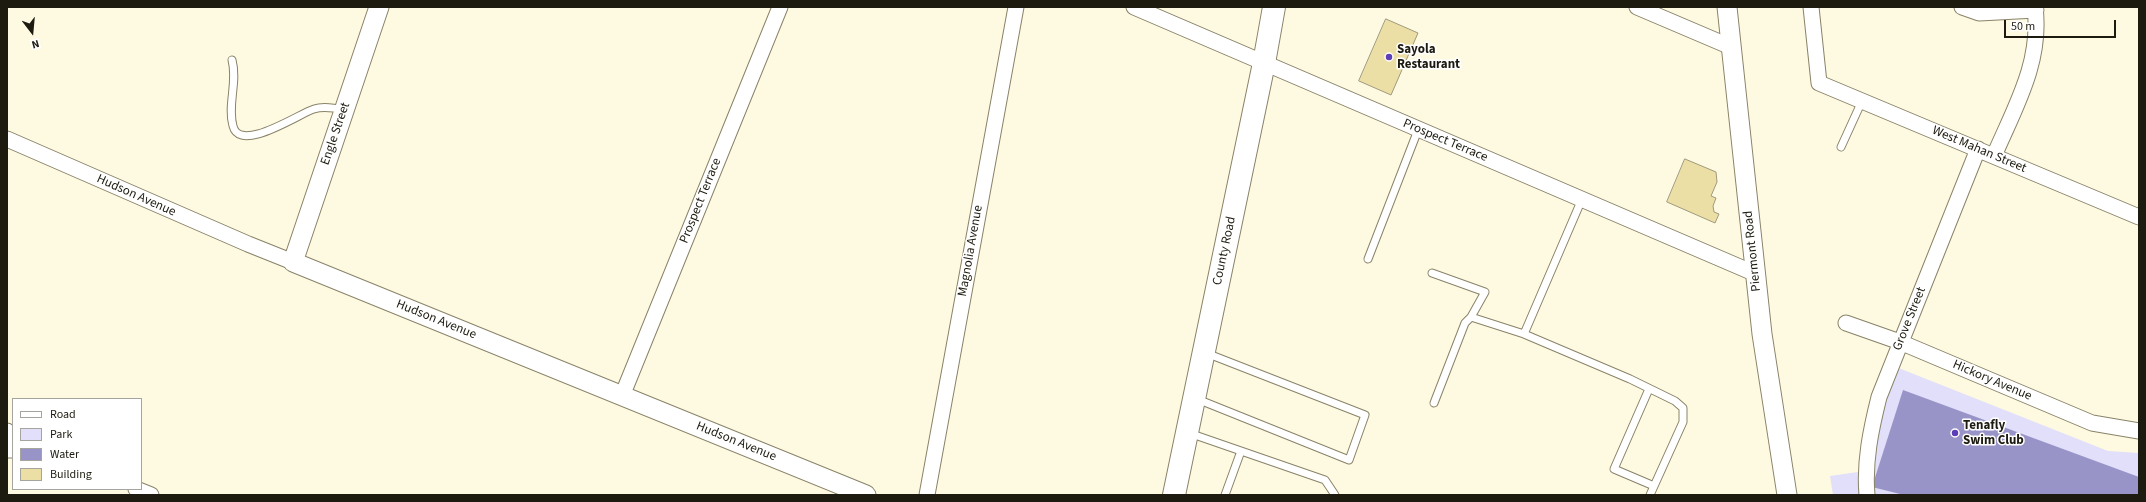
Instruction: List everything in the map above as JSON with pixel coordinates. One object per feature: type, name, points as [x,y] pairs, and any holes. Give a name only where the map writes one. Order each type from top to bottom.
[{"type":"main road","name":"County Road","points":[[1174,495],[1264,63],[1274,7]]},
{"type":"street","name":"Engle Street","points":[[293,262],[379,7]]},
{"type":"street","name":"Prospect Terrace","points":[[622,396],[780,7]]},
{"type":"street","name":"Magnolia Avenue","points":[[927,495],[1016,7]]},
{"type":"street","name":"Prospect Terrace","points":[[1134,7],[1756,274]]},
{"type":"street","points":[[1637,7],[1731,47]]},
{"type":"street","name":"Piermont Road","points":[[1727,7],[1756,274],[1773,410],[1787,495]]},
{"type":"street","name":"West Mahan Street","points":[[1811,7],[1819,83],[2139,217]]},
{"type":"street","points":[[1962,7],[1979,13],[2036,8],[2036,48],[2031,71],[1994,156]]},
{"type":"street","name":"Hudson Avenue","points":[[7,139],[248,244],[866,495]]},
{"type":"street","name":"Grove Street","points":[[1868,495],[1867,459],[1871,428],[1879,397],[1978,149]]},
{"type":"street","name":"Hickory Avenue","points":[[1846,323],[1900,342],[2092,423],[2139,431]]},
{"type":"street","points":[[139,490],[152,495]]},
{"type":"lane","points":[[232,60],[235,71],[232,115],[233,128],[237,134],[244,136],[256,134],[279,126],[315,108],[344,110]]},
{"type":"lane","points":[[1841,147],[1862,101]]},
{"type":"lane","points":[[1368,259],[1418,130]]},
{"type":"lane","points":[[1524,334],[1582,199]]},
{"type":"lane","points":[[1432,273],[1485,292],[1466,323],[1434,403]]},
{"type":"lane","points":[[1471,317],[1524,334],[1649,388],[1675,401],[1683,408],[1683,422],[1650,495]]},
{"type":"lane","points":[[1195,398],[1349,460],[1365,414],[1204,352]]},
{"type":"lane","points":[[1649,388],[1614,469],[1654,486]]},
{"type":"lane","points":[[1188,433],[1326,480],[1335,495]]},
{"type":"lane","points":[[1228,494],[1241,451]]},
{"type":"green space","name":"Tenafly Swim Club","points":[[1891,365],[2108,451],[2139,453],[2139,495],[1833,495],[1830,476],[1858,472]]},
{"type":"water","name":"Tenafly Swim Club","points":[[1903,390],[2139,477],[2139,495],[1904,495],[1872,487]]},
{"type":"building","name":"Sayola Restaurant","points":[[1386,19],[1418,33],[1391,95],[1359,81]]},
{"type":"building","points":[[1685,159],[1716,172],[1717,182],[1711,196],[1716,198],[1713,206],[1714,212],[1719,214],[1715,223],[1667,202]]},
{"type":"place","name":"Sayola Restaurant","points":[[1389,57]]},
{"type":"place","name":"Tenafly Swim Club","points":[[1955,433]]}]
